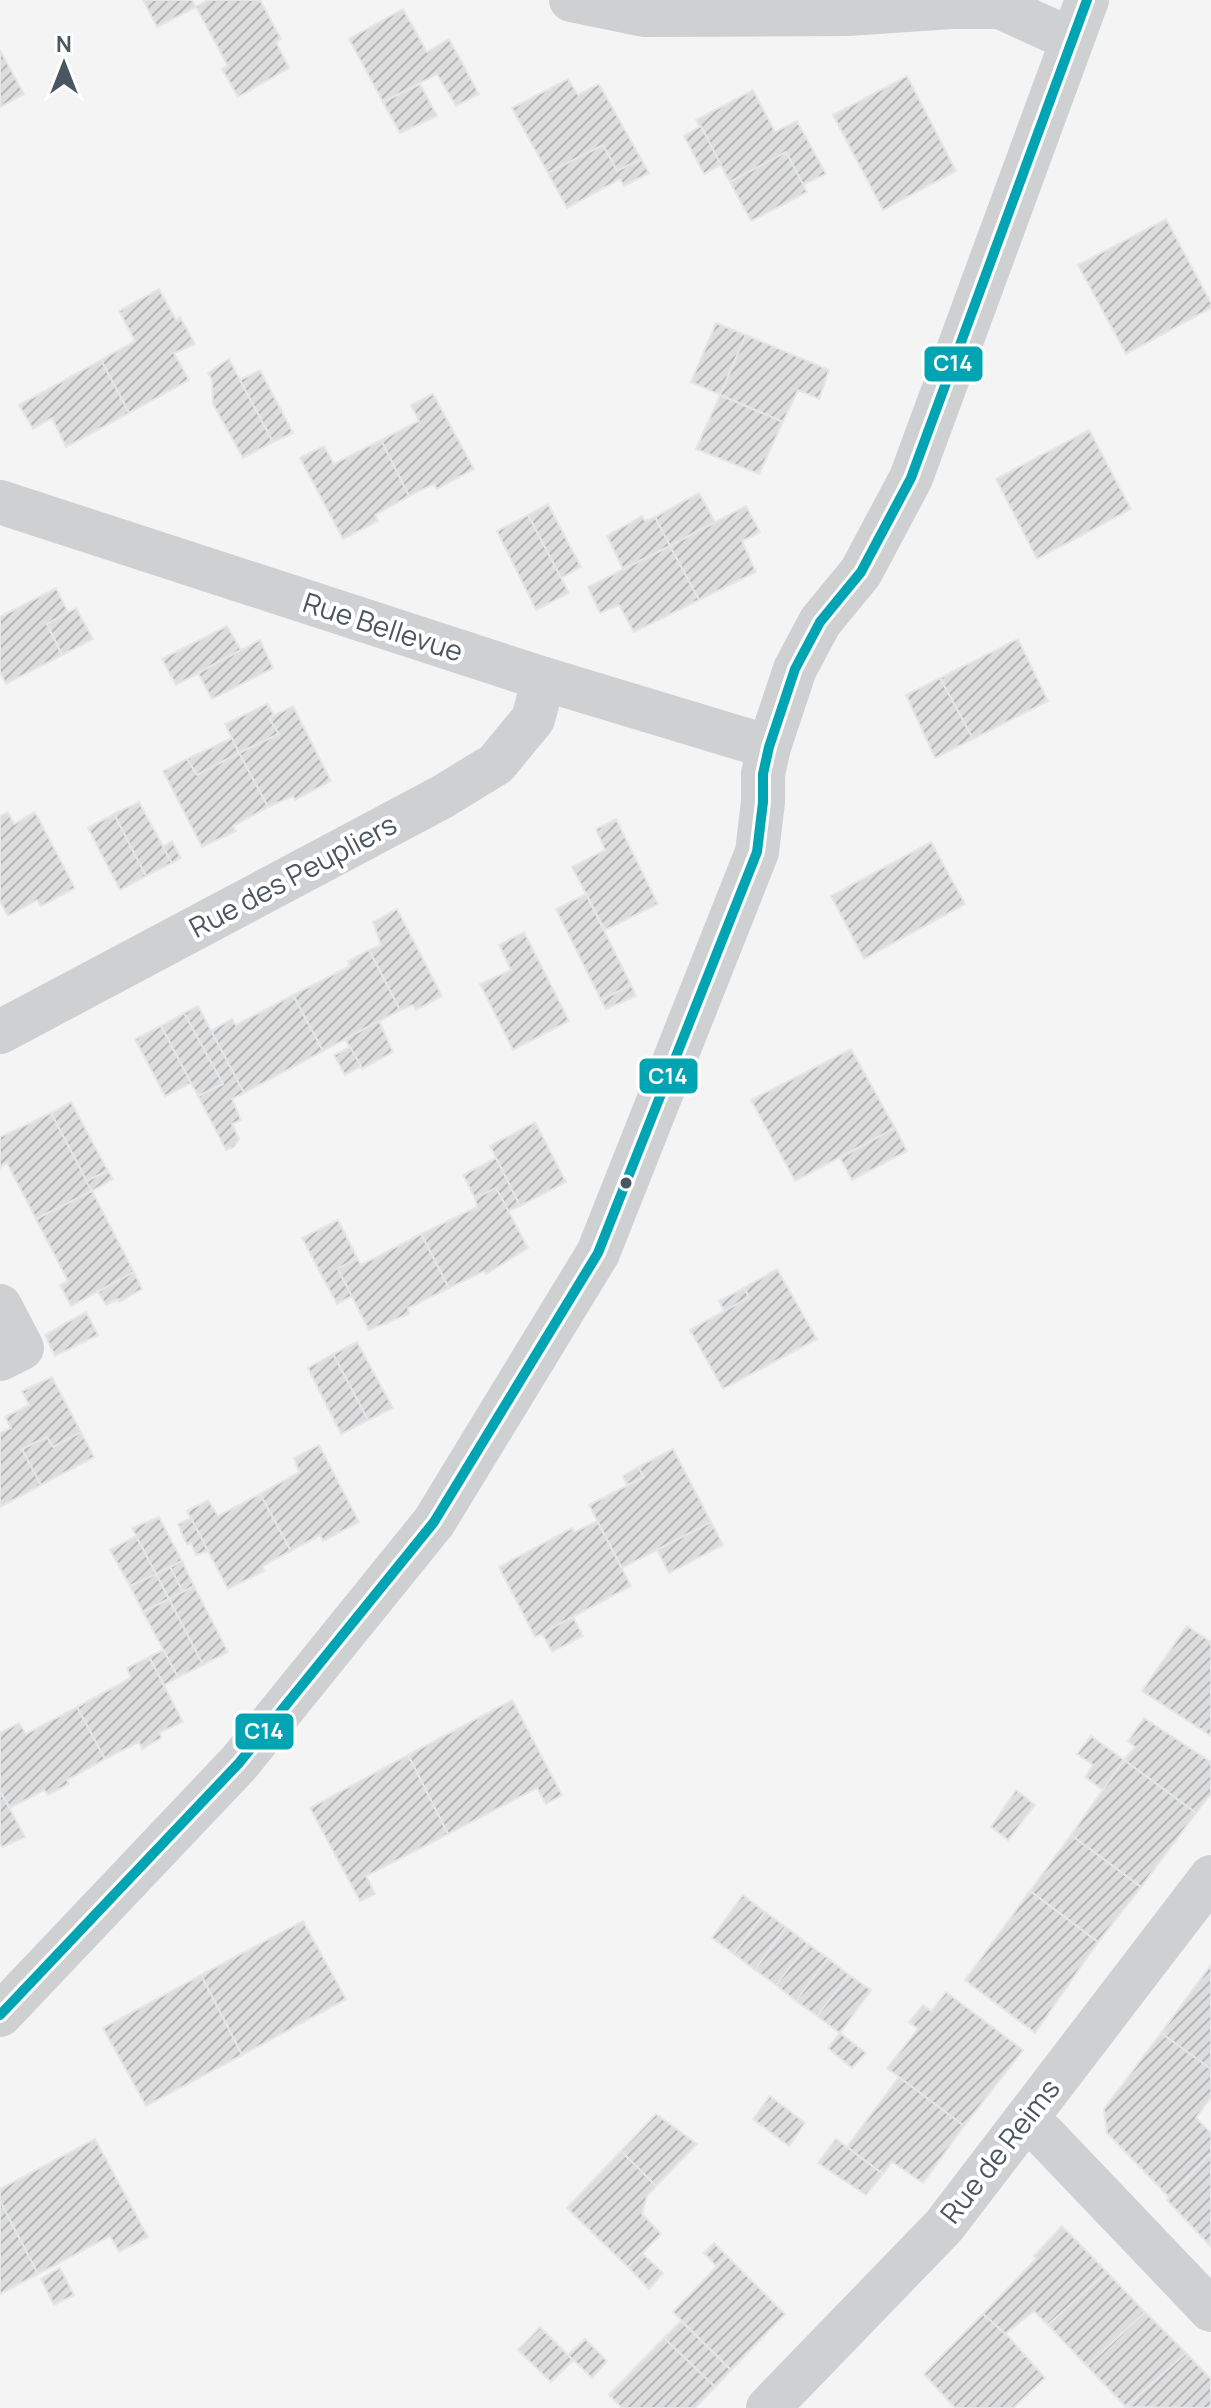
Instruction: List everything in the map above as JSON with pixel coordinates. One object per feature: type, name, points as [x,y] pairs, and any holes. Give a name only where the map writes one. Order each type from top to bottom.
[{"type":"street","points":[[571,0],[644,15],[848,7],[1000,7],[1072,40]]},
{"type":"street","points":[[0,2015],[239,1763],[434,1522],[598,1253],[757,852],[763,774],[769,747],[801,657],[820,622],[861,572],[911,478],[1087,0]]},
{"type":"street","name":"Rue Bellevue","points":[[0,502],[544,679],[769,747]]},
{"type":"street","name":"Rue des Peupliers","points":[[0,1032],[442,797],[496,764],[533,719],[544,679]]},
{"type":"street","points":[[0,1306],[22,1348],[0,1359]]},
{"type":"street","name":"Rue de Reims","points":[[768,2408],[944,2226],[1211,1877]]},
{"type":"street","points":[[1024,2122],[1044,2135],[1211,2310]]},
{"type":"building","points":[[143,0],[192,0],[196,7],[157,27]]},
{"type":"building","points":[[208,0],[260,0],[281,39],[276,42],[289,68],[238,97],[222,69],[228,66],[196,7]]},
{"type":"building","points":[[403,9],[427,52],[449,39],[479,94],[456,106],[437,74],[383,102],[349,39]]},
{"type":"building","points":[[0,50],[24,94],[0,107]]},
{"type":"building","points":[[907,76],[956,171],[883,210],[833,115]]},
{"type":"building","points":[[568,79],[578,95],[599,84],[641,159],[617,171],[603,145],[548,173],[512,108]]},
{"type":"building","points":[[420,84],[437,116],[400,133],[383,102]]},
{"type":"building","points":[[753,90],[775,132],[797,121],[826,174],[803,185],[786,152],[730,182],[696,120]]},
{"type":"building","points":[[701,126],[721,165],[704,174],[684,136]]},
{"type":"building","points":[[603,145],[617,171],[641,159],[649,173],[624,186],[620,179],[567,208],[548,173]]},
{"type":"building","points":[[786,152],[807,192],[751,221],[730,182]]},
{"type":"building","points":[[1166,219],[1211,308],[1126,354],[1078,265]]},
{"type":"building","points":[[159,289],[176,320],[180,317],[195,344],[174,353],[189,380],[129,413],[101,360],[135,341],[119,311]]},
{"type":"building","points":[[716,323],[746,335],[720,395],[691,382]]},
{"type":"building","points":[[746,335],[829,370],[819,399],[798,390],[783,422],[720,395]]},
{"type":"building","points":[[229,359],[273,442],[243,458],[213,404],[212,380],[208,373]]},
{"type":"building","points":[[101,360],[129,413],[66,447],[52,418],[33,429],[19,405]]},
{"type":"building","points":[[260,370],[293,433],[273,442],[240,380]]},
{"type":"building","points":[[433,394],[474,469],[437,489],[434,484],[409,496],[381,440],[419,421],[411,405]]},
{"type":"building","points":[[720,395],[783,422],[759,474],[696,449]]},
{"type":"building","points":[[1089,430],[1131,509],[1037,559],[996,479]]},
{"type":"building","points":[[381,440],[409,496],[375,515],[378,521],[343,539],[300,458],[324,446],[334,464]]},
{"type":"building","points":[[699,493],[715,522],[670,546],[655,517]]},
{"type":"building","points":[[548,504],[581,567],[561,578],[528,515]]},
{"type":"building","points":[[746,506],[760,532],[742,541],[756,572],[699,600],[670,546]]},
{"type":"building","points":[[528,515],[569,593],[536,610],[497,531]]},
{"type":"building","points":[[642,516],[645,521],[655,517],[670,546],[623,569],[607,536]]},
{"type":"building","points":[[670,546],[699,600],[634,632],[619,605],[600,613],[588,587]]},
{"type":"building","points":[[56,588],[68,612],[47,624],[62,655],[6,684],[0,672],[0,617]]},
{"type":"building","points":[[76,608],[93,639],[62,655],[47,624]]},
{"type":"building","points":[[227,626],[241,650],[176,685],[162,659]]},
{"type":"building","points":[[1018,639],[1048,701],[973,739],[940,678]]},
{"type":"building","points":[[260,640],[273,668],[212,699],[198,673]]},
{"type":"building","points":[[940,678],[973,739],[935,758],[906,695]]},
{"type":"building","points":[[267,704],[274,715],[269,718],[279,734],[239,753],[225,724]]},
{"type":"building","points":[[293,706],[331,781],[295,800],[293,796],[268,807],[239,753],[279,734],[269,718]]},
{"type":"building","points":[[232,738],[239,753],[197,775],[187,759]]},
{"type":"building","points":[[239,753],[268,807],[233,826],[236,831],[202,847],[163,771],[187,759],[197,775]]},
{"type":"building","points":[[139,802],[172,863],[146,876],[114,814]]},
{"type":"building","points":[[8,812],[14,824],[35,812],[75,888],[41,906],[37,900],[8,916],[0,901],[0,816]]},
{"type":"building","points":[[114,814],[146,876],[120,890],[88,828]]},
{"type":"building","points":[[616,819],[658,904],[605,930],[572,867],[605,850],[596,829]]},
{"type":"building","points":[[172,841],[181,858],[172,863],[163,847]]},
{"type":"building","points":[[931,842],[965,904],[864,959],[831,896]]},
{"type":"building","points":[[586,894],[631,985],[601,1000],[556,909]]},
{"type":"building","points":[[397,909],[442,996],[416,1010],[413,1005],[400,1010],[369,950],[381,945],[373,922]]},
{"type":"building","points":[[524,932],[569,1021],[513,1050],[480,984],[511,970],[499,945]]},
{"type":"building","points":[[369,950],[400,1010],[323,1051],[293,995],[350,966],[348,961]]},
{"type":"building","points":[[631,985],[636,996],[606,1009],[601,1000]]},
{"type":"building","points":[[293,995],[323,1051],[244,1093],[211,1031],[232,1019],[236,1025]]},
{"type":"building","points":[[198,1006],[244,1093],[232,1099],[241,1120],[232,1124],[239,1139],[234,1147],[226,1150],[198,1096],[223,1084],[184,1013]]},
{"type":"building","points":[[184,1013],[223,1084],[198,1096],[161,1026]]},
{"type":"building","points":[[379,1021],[393,1052],[362,1069],[345,1039]]},
{"type":"building","points":[[161,1026],[191,1083],[165,1096],[135,1039]]},
{"type":"building","points":[[350,1047],[361,1066],[345,1075],[334,1055]]},
{"type":"building","points":[[851,1049],[895,1128],[795,1181],[751,1100]]},
{"type":"building","points":[[71,1102],[108,1171],[86,1181],[51,1113]]},
{"type":"building","points":[[51,1113],[92,1191],[36,1219],[7,1163],[0,1168],[0,1137]]},
{"type":"building","points":[[535,1122],[566,1182],[520,1206],[490,1146]]},
{"type":"building","points":[[895,1128],[907,1151],[852,1180],[840,1158]]},
{"type":"building","points":[[496,1158],[520,1206],[508,1211],[496,1188],[475,1198],[463,1175]]},
{"type":"building","points":[[108,1171],[113,1179],[92,1191],[86,1181]]},
{"type":"building","points":[[496,1188],[528,1248],[486,1274],[484,1271],[449,1288],[421,1234],[477,1207],[475,1198]]},
{"type":"building","points":[[92,1191],[134,1272],[71,1306],[60,1285],[68,1281],[36,1219]]},
{"type":"building","points":[[338,1220],[357,1258],[338,1269],[352,1296],[337,1304],[302,1238]]},
{"type":"building","points":[[421,1234],[449,1288],[408,1308],[409,1314],[369,1330],[338,1269],[357,1258],[361,1265]]},
{"type":"building","points":[[777,1269],[817,1339],[723,1389],[690,1330],[749,1297],[744,1288]]},
{"type":"building","points":[[134,1272],[142,1289],[119,1302],[118,1299],[106,1305],[98,1292]]},
{"type":"building","points":[[744,1288],[749,1297],[724,1311],[719,1301]]},
{"type":"building","points":[[86,1312],[98,1335],[55,1356],[45,1335]]},
{"type":"building","points":[[357,1342],[393,1408],[368,1420],[333,1354]]},
{"type":"building","points":[[333,1354],[368,1420],[341,1434],[308,1368]]},
{"type":"building","points":[[52,1377],[81,1432],[53,1447],[47,1437],[22,1449],[41,1485],[0,1507],[0,1433],[11,1428],[5,1417],[29,1405],[22,1391]]},
{"type":"building","points":[[81,1432],[94,1457],[41,1485],[22,1449],[47,1437],[53,1447]]},
{"type":"building","points":[[319,1445],[359,1522],[323,1541],[320,1535],[291,1551],[260,1494],[299,1472],[294,1458]]},
{"type":"building","points":[[673,1449],[711,1522],[622,1568],[589,1505],[644,1477],[638,1467]]},
{"type":"building","points":[[638,1467],[644,1477],[627,1485],[623,1476]]},
{"type":"building","points":[[260,1494],[291,1551],[262,1566],[264,1571],[228,1589],[187,1511],[208,1500],[218,1516]]},
{"type":"building","points":[[159,1517],[182,1561],[156,1574],[132,1528]]},
{"type":"building","points":[[191,1518],[208,1551],[196,1555],[191,1543],[187,1545],[178,1524]]},
{"type":"building","points":[[597,1521],[631,1586],[535,1637],[499,1567],[572,1528],[575,1532]]},
{"type":"building","points":[[711,1522],[723,1545],[669,1573],[657,1550]]},
{"type":"building","points":[[136,1536],[156,1574],[130,1586],[110,1550]]},
{"type":"building","points":[[182,1561],[194,1586],[183,1592],[170,1567]]},
{"type":"building","points":[[170,1567],[183,1592],[169,1599],[156,1574]]},
{"type":"building","points":[[156,1574],[169,1599],[143,1612],[130,1586]]},
{"type":"building","points":[[194,1586],[228,1652],[203,1665],[169,1599]]},
{"type":"building","points":[[169,1599],[203,1665],[178,1677],[143,1612]]},
{"type":"building","points":[[573,1617],[583,1636],[552,1652],[542,1633]]},
{"type":"building","points":[[1187,1626],[1211,1642],[1211,1736],[1142,1691]]},
{"type":"building","points":[[163,1650],[178,1677],[164,1685],[149,1657]]},
{"type":"building","points":[[149,1657],[183,1722],[160,1732],[161,1738],[142,1749],[139,1742],[105,1759],[77,1707],[131,1678],[127,1668]]},
{"type":"building","points":[[512,1700],[562,1795],[546,1804],[537,1788],[448,1834],[408,1755]]},
{"type":"building","points":[[77,1707],[105,1759],[67,1780],[69,1784],[48,1795],[44,1790],[10,1808],[0,1791],[0,1733],[19,1723],[26,1734]]},
{"type":"building","points":[[1144,1718],[1211,1762],[1211,1794],[1196,1813],[1124,1760],[1135,1747],[1128,1741]]},
{"type":"building","points":[[1091,1736],[1124,1760],[1103,1790],[1085,1777],[1093,1765],[1077,1754]]},
{"type":"building","points":[[408,1755],[448,1834],[366,1876],[375,1894],[360,1901],[310,1808]]},
{"type":"building","points":[[1124,1760],[1196,1813],[1141,1887],[1071,1835]]},
{"type":"building","points":[[1016,1790],[1035,1805],[1008,1840],[991,1827]]},
{"type":"building","points":[[0,1791],[25,1837],[2,1847],[0,1843]]},
{"type":"building","points":[[1071,1835],[1141,1887],[1098,1942],[1030,1891]]},
{"type":"building","points":[[1030,1891],[1098,1942],[1035,2033],[965,1980]]},
{"type":"building","points":[[743,1895],[765,1912],[734,1954],[712,1938]]},
{"type":"building","points":[[765,1912],[786,1927],[755,1970],[734,1954]]},
{"type":"building","points":[[303,1921],[346,1999],[242,2055],[201,1975]]},
{"type":"building","points":[[786,1927],[808,1944],[776,1985],[755,1970]]},
{"type":"building","points":[[808,1944],[828,1958],[796,2001],[776,1985]]},
{"type":"building","points":[[828,1958],[849,1975],[817,2016],[796,2001]]},
{"type":"building","points":[[1211,1965],[1211,2069],[1161,2033]]},
{"type":"building","points":[[201,1975],[242,2055],[146,2106],[103,2028]]},
{"type":"building","points":[[849,1975],[871,1990],[840,2033],[817,2016]]},
{"type":"building","points":[[946,1992],[1023,2050],[964,2126],[887,2068],[918,2029],[909,2022],[923,2005],[931,2011]]},
{"type":"building","points":[[840,2033],[866,2053],[852,2068],[828,2048]]},
{"type":"building","points":[[1161,2033],[1211,2069],[1211,2097],[1196,2118],[1211,2133],[1211,2153],[1169,2197],[1107,2133],[1104,2109]]},
{"type":"building","points":[[899,2077],[964,2126],[923,2183],[892,2162],[883,2174],[847,2147]]},
{"type":"building","points":[[770,2096],[805,2123],[789,2146],[753,2119]]},
{"type":"building","points":[[656,2114],[697,2144],[656,2186],[621,2151]]},
{"type":"building","points":[[95,2139],[148,2237],[119,2252],[110,2236],[38,2274],[0,2201],[0,2189]]},
{"type":"building","points":[[836,2139],[883,2174],[866,2195],[818,2163]]},
{"type":"building","points":[[621,2151],[656,2186],[647,2196],[642,2214],[661,2234],[628,2267],[567,2208]]},
{"type":"building","points":[[1211,2153],[1211,2247],[1167,2200]]},
{"type":"building","points":[[0,2201],[38,2274],[0,2294]]},
{"type":"building","points":[[1062,2226],[1107,2272],[1048,2325],[1034,2311],[1005,2334],[983,2314],[1036,2259],[1034,2256]]},
{"type":"building","points":[[714,2243],[727,2256],[716,2266],[704,2253]]},
{"type":"building","points":[[642,2253],[663,2273],[649,2289],[628,2267]]},
{"type":"building","points":[[727,2256],[785,2314],[731,2370],[673,2312]]},
{"type":"building","points":[[60,2268],[74,2295],[54,2305],[41,2279]]},
{"type":"building","points":[[1107,2272],[1145,2312],[1087,2366],[1048,2325]]},
{"type":"building","points":[[1145,2312],[1186,2353],[1126,2407],[1087,2366]]},
{"type":"building","points":[[983,2314],[1009,2337],[1045,2378],[1013,2408],[955,2408],[924,2374]]},
{"type":"building","points":[[681,2321],[731,2370],[715,2387],[664,2338]]},
{"type":"building","points":[[540,2327],[573,2360],[551,2382],[518,2350]]},
{"type":"building","points":[[664,2338],[715,2387],[695,2408],[622,2408],[609,2395]]},
{"type":"building","points":[[585,2339],[607,2361],[592,2378],[568,2355]]},
{"type":"building","points":[[1186,2353],[1211,2379],[1211,2408],[1126,2407]]},
{"type":"transit line","name":"C14","points":[[0,2015],[239,1763],[434,1522],[598,1253],[757,852],[763,774],[795,669],[820,622],[861,572],[911,478],[1087,0]]}]
